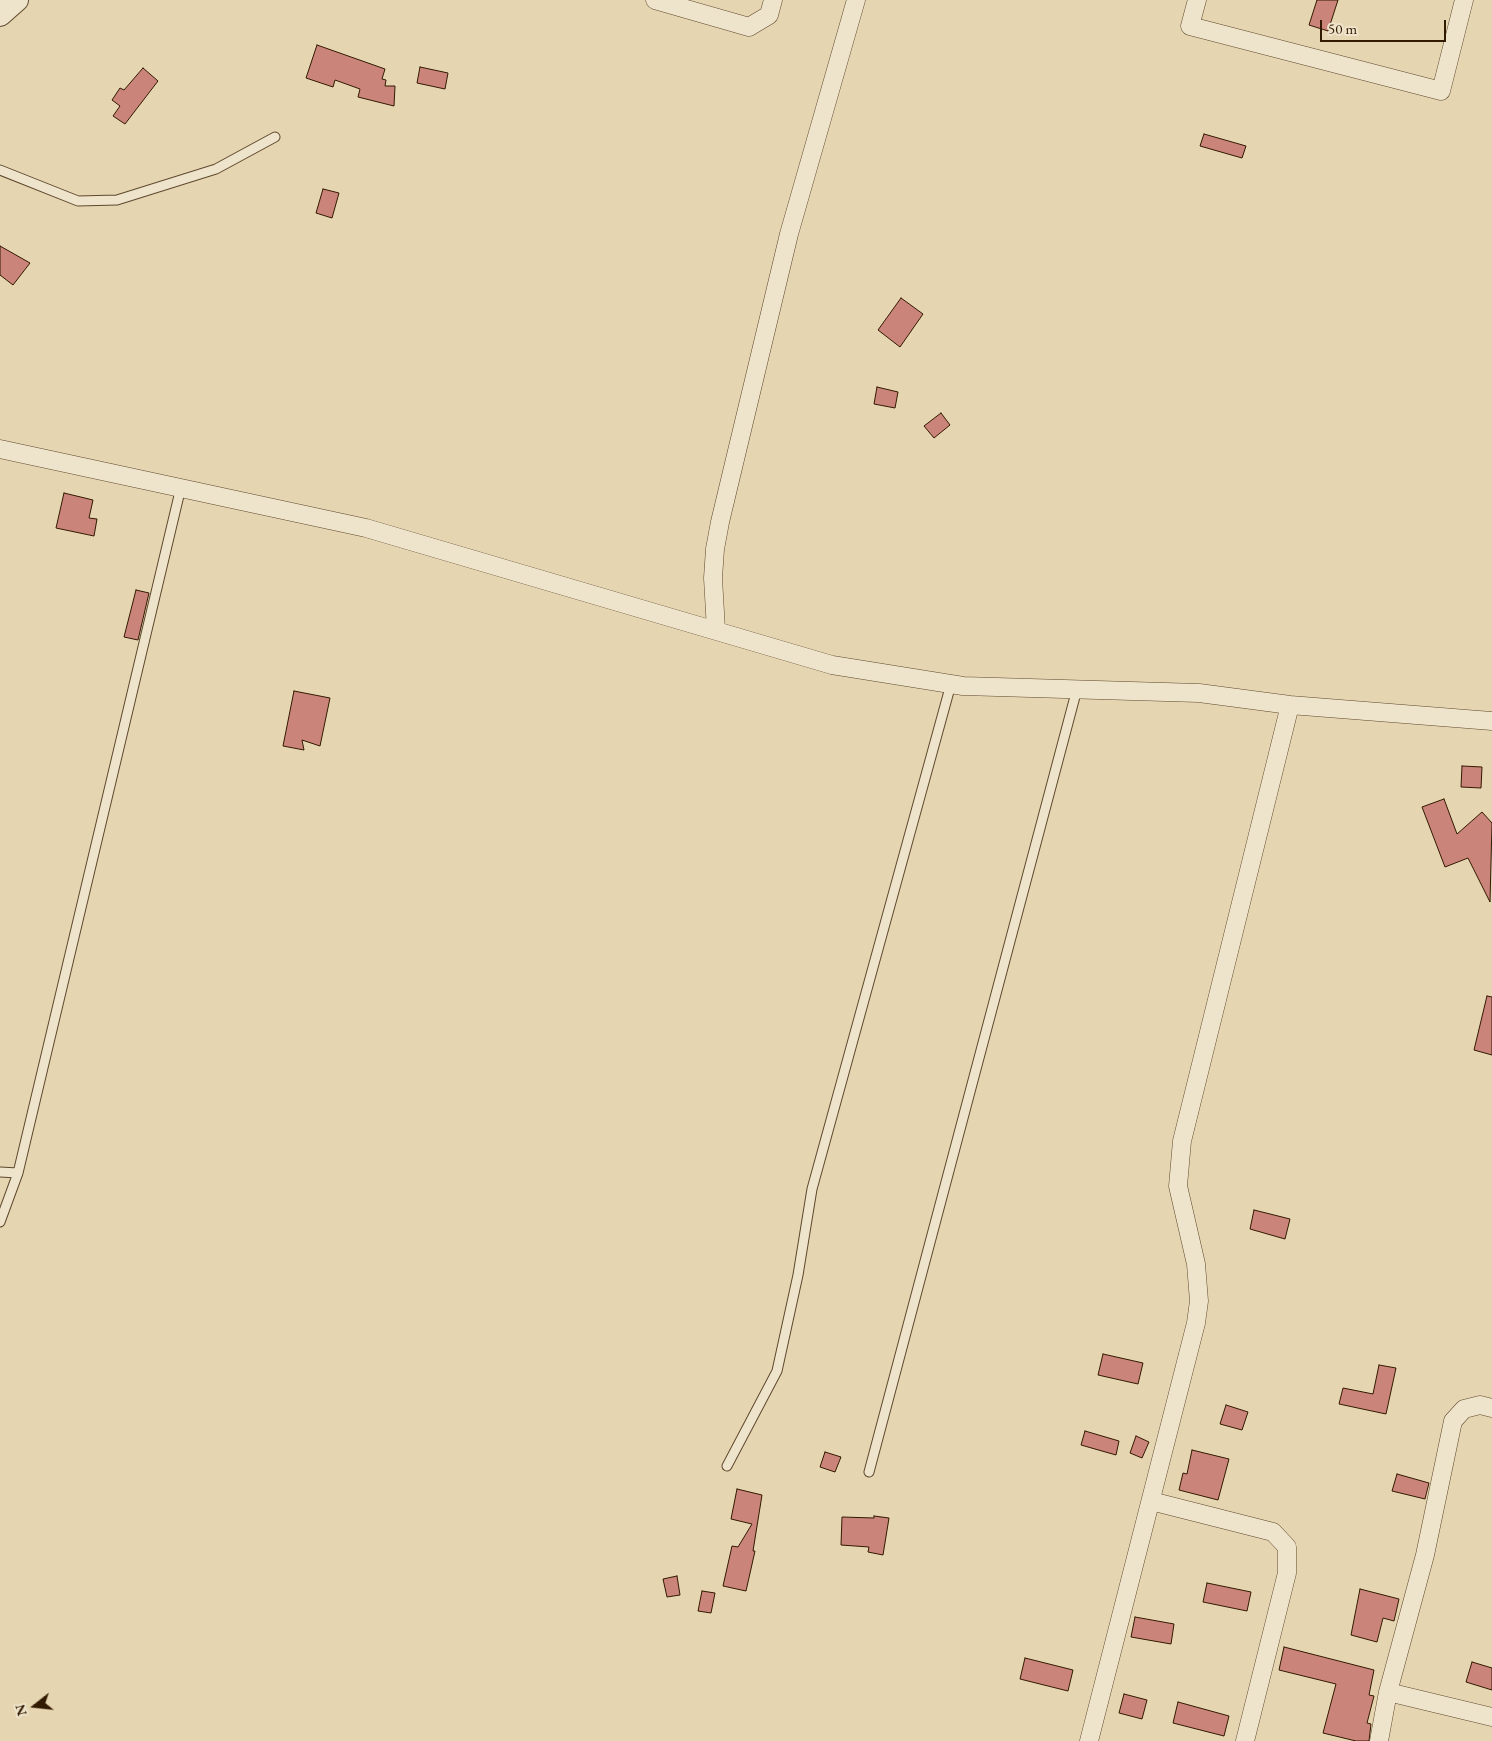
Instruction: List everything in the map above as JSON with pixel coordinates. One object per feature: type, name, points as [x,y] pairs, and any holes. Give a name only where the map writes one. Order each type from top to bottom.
[{"type":"street","points":[[0,15],[17,0]]},
{"type":"street","points":[[655,0],[749,27],[769,15],[773,0]]},
{"type":"street","points":[[716,630],[713,578],[715,549],[720,522],[789,234],[856,0]]},
{"type":"street","points":[[1197,0],[1190,26],[1441,91],[1464,0]]},
{"type":"street","points":[[0,449],[366,528],[832,665],[951,684],[1199,693],[1290,705],[1492,720]]},
{"type":"street","points":[[1089,1741],[1196,1323],[1199,1301],[1196,1264],[1178,1186],[1182,1142],[1290,705]]},
{"type":"street","points":[[1379,1741],[1388,1692],[1425,1555],[1453,1420],[1464,1409],[1480,1405],[1492,1408]]},
{"type":"street","points":[[1151,1502],[1273,1532],[1287,1546],[1287,1573],[1245,1741]]},
{"type":"street","points":[[1388,1692],[1492,1717]]},
{"type":"lane","points":[[0,170],[78,201],[117,200],[216,169],[275,138]]},
{"type":"lane","points":[[0,1222],[18,1173],[181,487]]},
{"type":"lane","points":[[727,1466],[777,1372],[798,1276],[812,1189],[951,684]]},
{"type":"lane","points":[[869,1472],[1077,689]]},
{"type":"lane","points":[[0,1172],[18,1173]]},
{"type":"building","points":[[1317,0],[1338,0],[1328,31],[1309,25]]},
{"type":"building","points":[[317,45],[385,69],[382,79],[386,80],[385,86],[395,86],[394,106],[358,97],[360,89],[335,80],[333,87],[306,78]]},
{"type":"building","points":[[420,67],[448,73],[445,89],[417,83]]},
{"type":"building","points":[[143,68],[158,81],[125,124],[113,116],[120,106],[112,100],[120,88],[124,90]]},
{"type":"building","points":[[1204,134],[1246,146],[1242,158],[1200,146]]},
{"type":"building","points":[[323,189],[339,193],[332,218],[316,213]]},
{"type":"building","points":[[0,246],[30,263],[13,285],[0,275]]},
{"type":"building","points":[[901,298],[923,314],[900,347],[878,330]]},
{"type":"building","points":[[877,387],[898,392],[895,408],[874,404]]},
{"type":"building","points":[[941,413],[950,425],[934,438],[924,426]]},
{"type":"building","points":[[64,493],[93,500],[89,518],[97,519],[94,536],[56,528]]},
{"type":"building","points":[[136,590],[149,593],[138,640],[124,637]]},
{"type":"building","points":[[294,691],[330,698],[320,746],[302,740],[304,750],[283,746]]},
{"type":"building","points":[[1462,766],[1482,767],[1481,788],[1461,787]]},
{"type":"building","points":[[1444,799],[1457,834],[1482,812],[1492,823],[1490,902],[1468,858],[1445,867],[1422,807]]},
{"type":"building","points":[[1487,996],[1492,997],[1492,1055],[1474,1050]]},
{"type":"building","points":[[1254,1210],[1290,1219],[1285,1239],[1250,1229]]},
{"type":"building","points":[[1103,1354],[1143,1363],[1138,1384],[1098,1375]]},
{"type":"building","points":[[1379,1365],[1396,1368],[1386,1414],[1339,1404],[1343,1388],[1373,1394]]},
{"type":"building","points":[[1226,1405],[1248,1412],[1242,1430],[1220,1424]]},
{"type":"building","points":[[1085,1431],[1119,1441],[1116,1455],[1081,1445]]},
{"type":"building","points":[[1136,1436],[1149,1442],[1142,1458],[1130,1453]]},
{"type":"building","points":[[1192,1450],[1229,1459],[1218,1500],[1179,1490],[1183,1473],[1187,1474]]},
{"type":"building","points":[[825,1452],[841,1457],[835,1472],[820,1467]]},
{"type":"building","points":[[1397,1474],[1429,1483],[1425,1499],[1392,1491]]},
{"type":"building","points":[[737,1489],[762,1495],[753,1551],[755,1551],[746,1591],[723,1586],[732,1546],[738,1547],[752,1524],[731,1519]]},
{"type":"building","points":[[874,1516],[889,1518],[883,1555],[868,1552],[869,1547],[841,1545],[842,1517],[874,1518]]},
{"type":"building","points":[[677,1576],[680,1595],[667,1597],[663,1579]]},
{"type":"building","points":[[1207,1583],[1251,1592],[1247,1611],[1203,1602]]},
{"type":"building","points":[[1360,1589],[1399,1599],[1394,1621],[1383,1618],[1377,1642],[1351,1635]]},
{"type":"building","points":[[702,1591],[715,1593],[711,1613],[698,1611]]},
{"type":"building","points":[[1135,1617],[1174,1624],[1171,1644],[1131,1637]]},
{"type":"building","points":[[1284,1647],[1374,1670],[1369,1695],[1374,1696],[1367,1723],[1371,1724],[1369,1741],[1356,1741],[1323,1733],[1336,1684],[1279,1670]]},
{"type":"building","points":[[1025,1658],[1073,1670],[1068,1691],[1020,1679]]},
{"type":"building","points":[[1472,1662],[1492,1668],[1492,1690],[1466,1682]]},
{"type":"building","points":[[1124,1694],[1147,1700],[1142,1719],[1119,1713]]},
{"type":"building","points":[[1178,1702],[1229,1716],[1224,1736],[1173,1723]]}]
